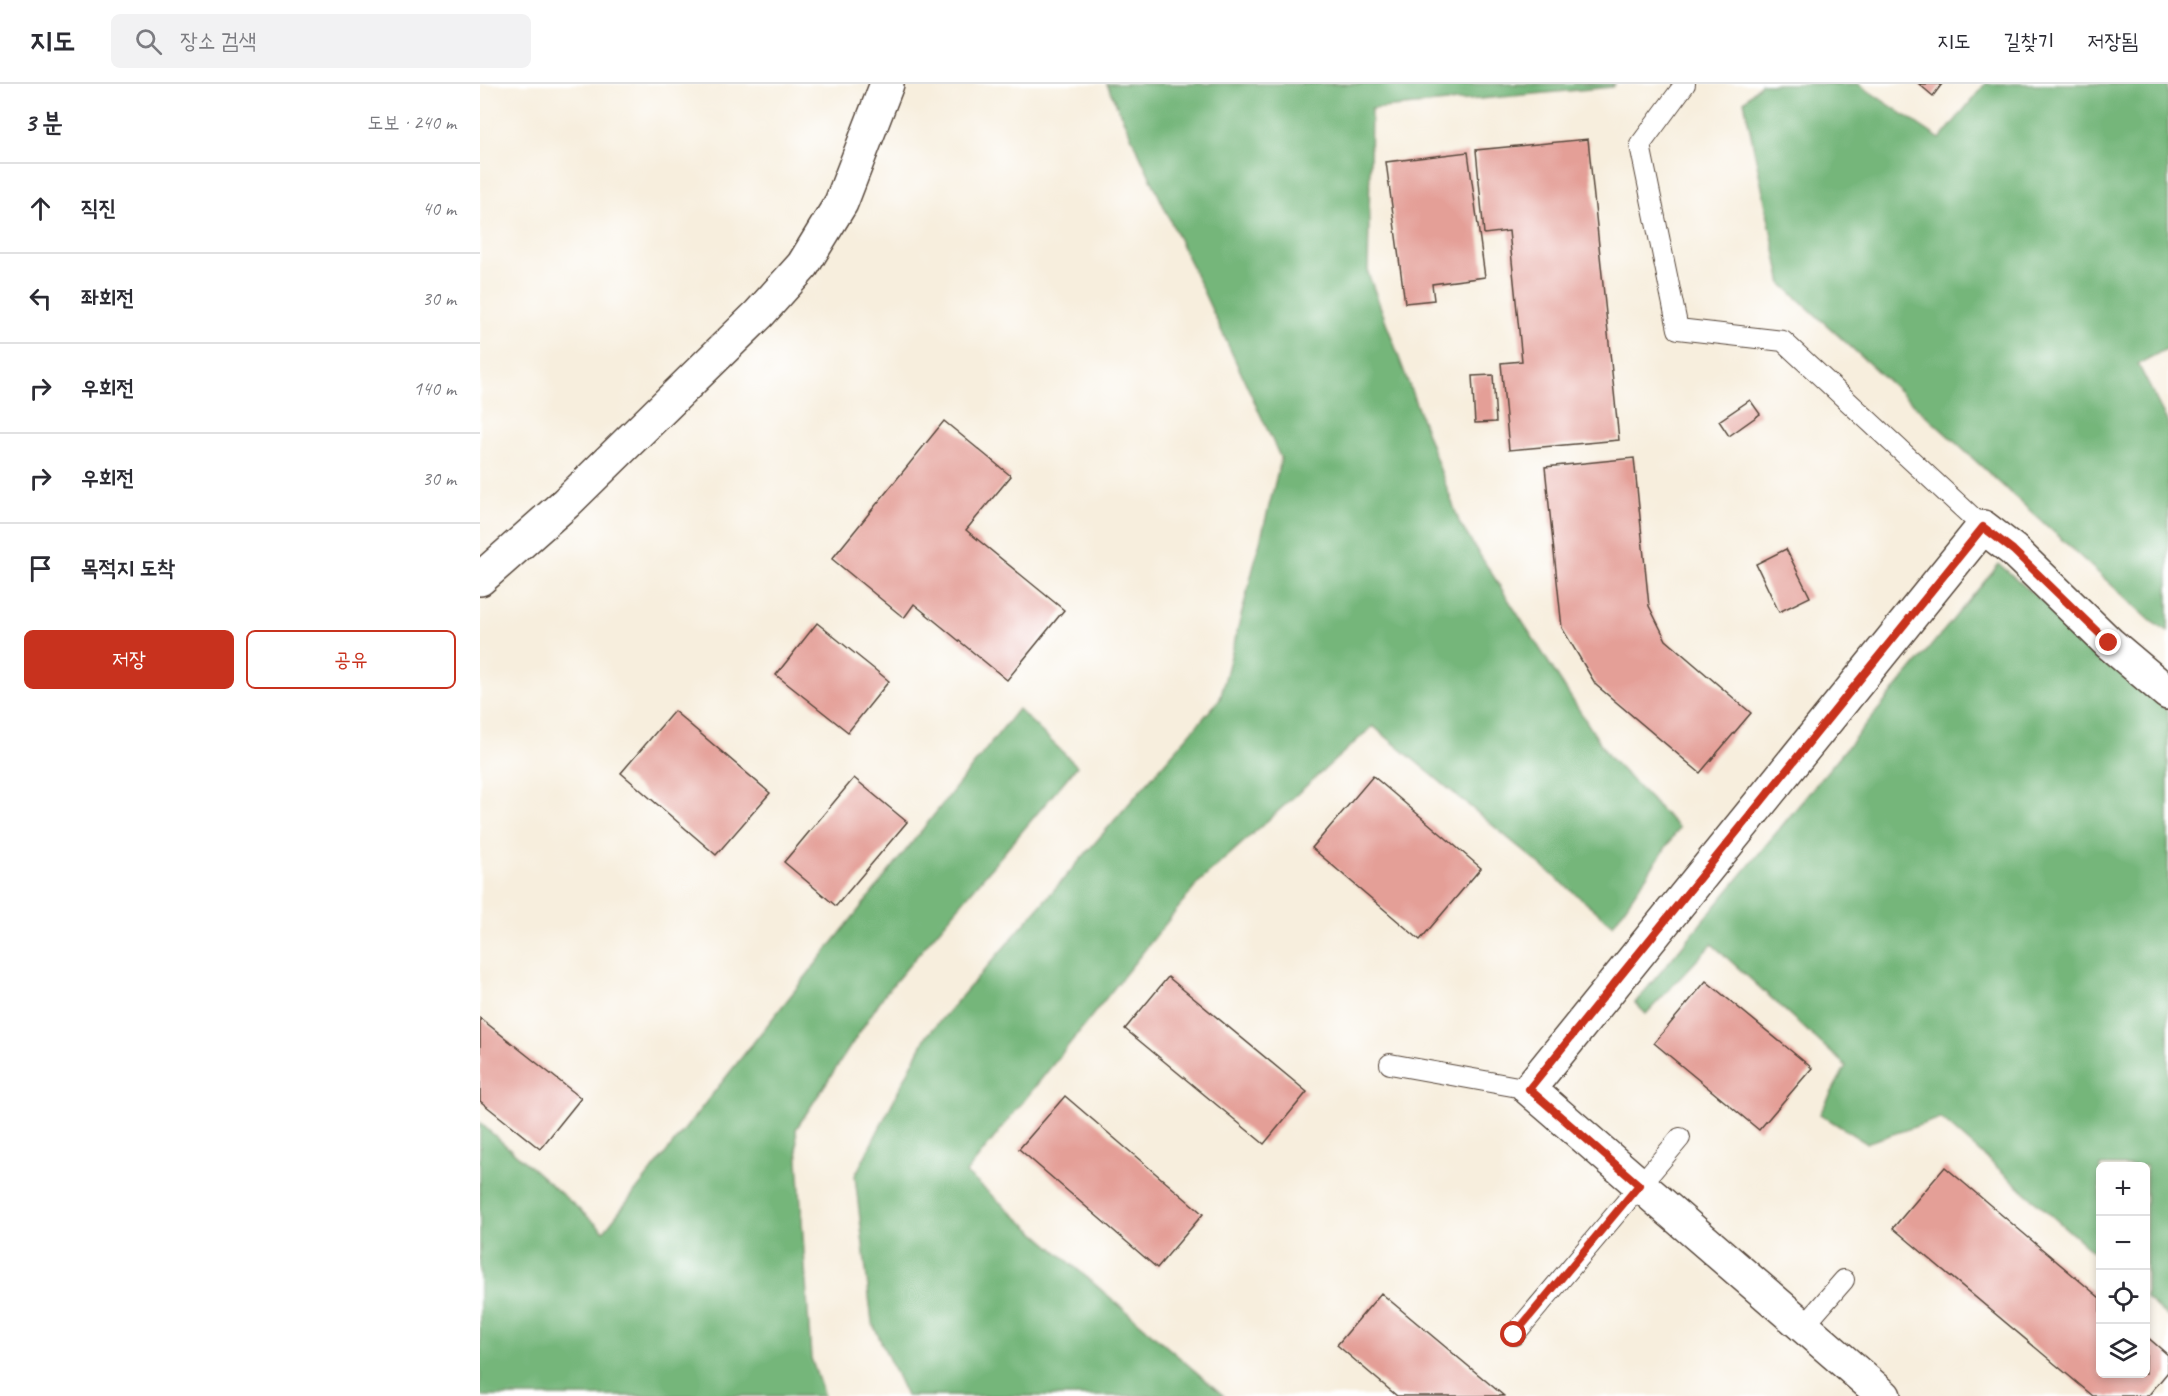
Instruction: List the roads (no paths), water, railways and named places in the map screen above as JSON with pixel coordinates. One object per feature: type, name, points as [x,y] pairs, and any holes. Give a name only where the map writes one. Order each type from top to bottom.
[{"type":"street","points":[[480,579],[566,503],[759,314],[803,265],[841,203],[887,84]]},
{"type":"street","points":[[1884,1396],[1529,1089],[1983,527],[2013,550],[2109,643],[2168,693]]},
{"type":"lane","points":[[1685,84],[1640,145],[1678,328],[1783,341],[1983,527]]},
{"type":"lane","points":[[1390,1064],[1529,1089]]},
{"type":"lane","points":[[1514,1335],[1680,1138]]},
{"type":"lane","points":[[1803,1326],[1844,1280]]}]
